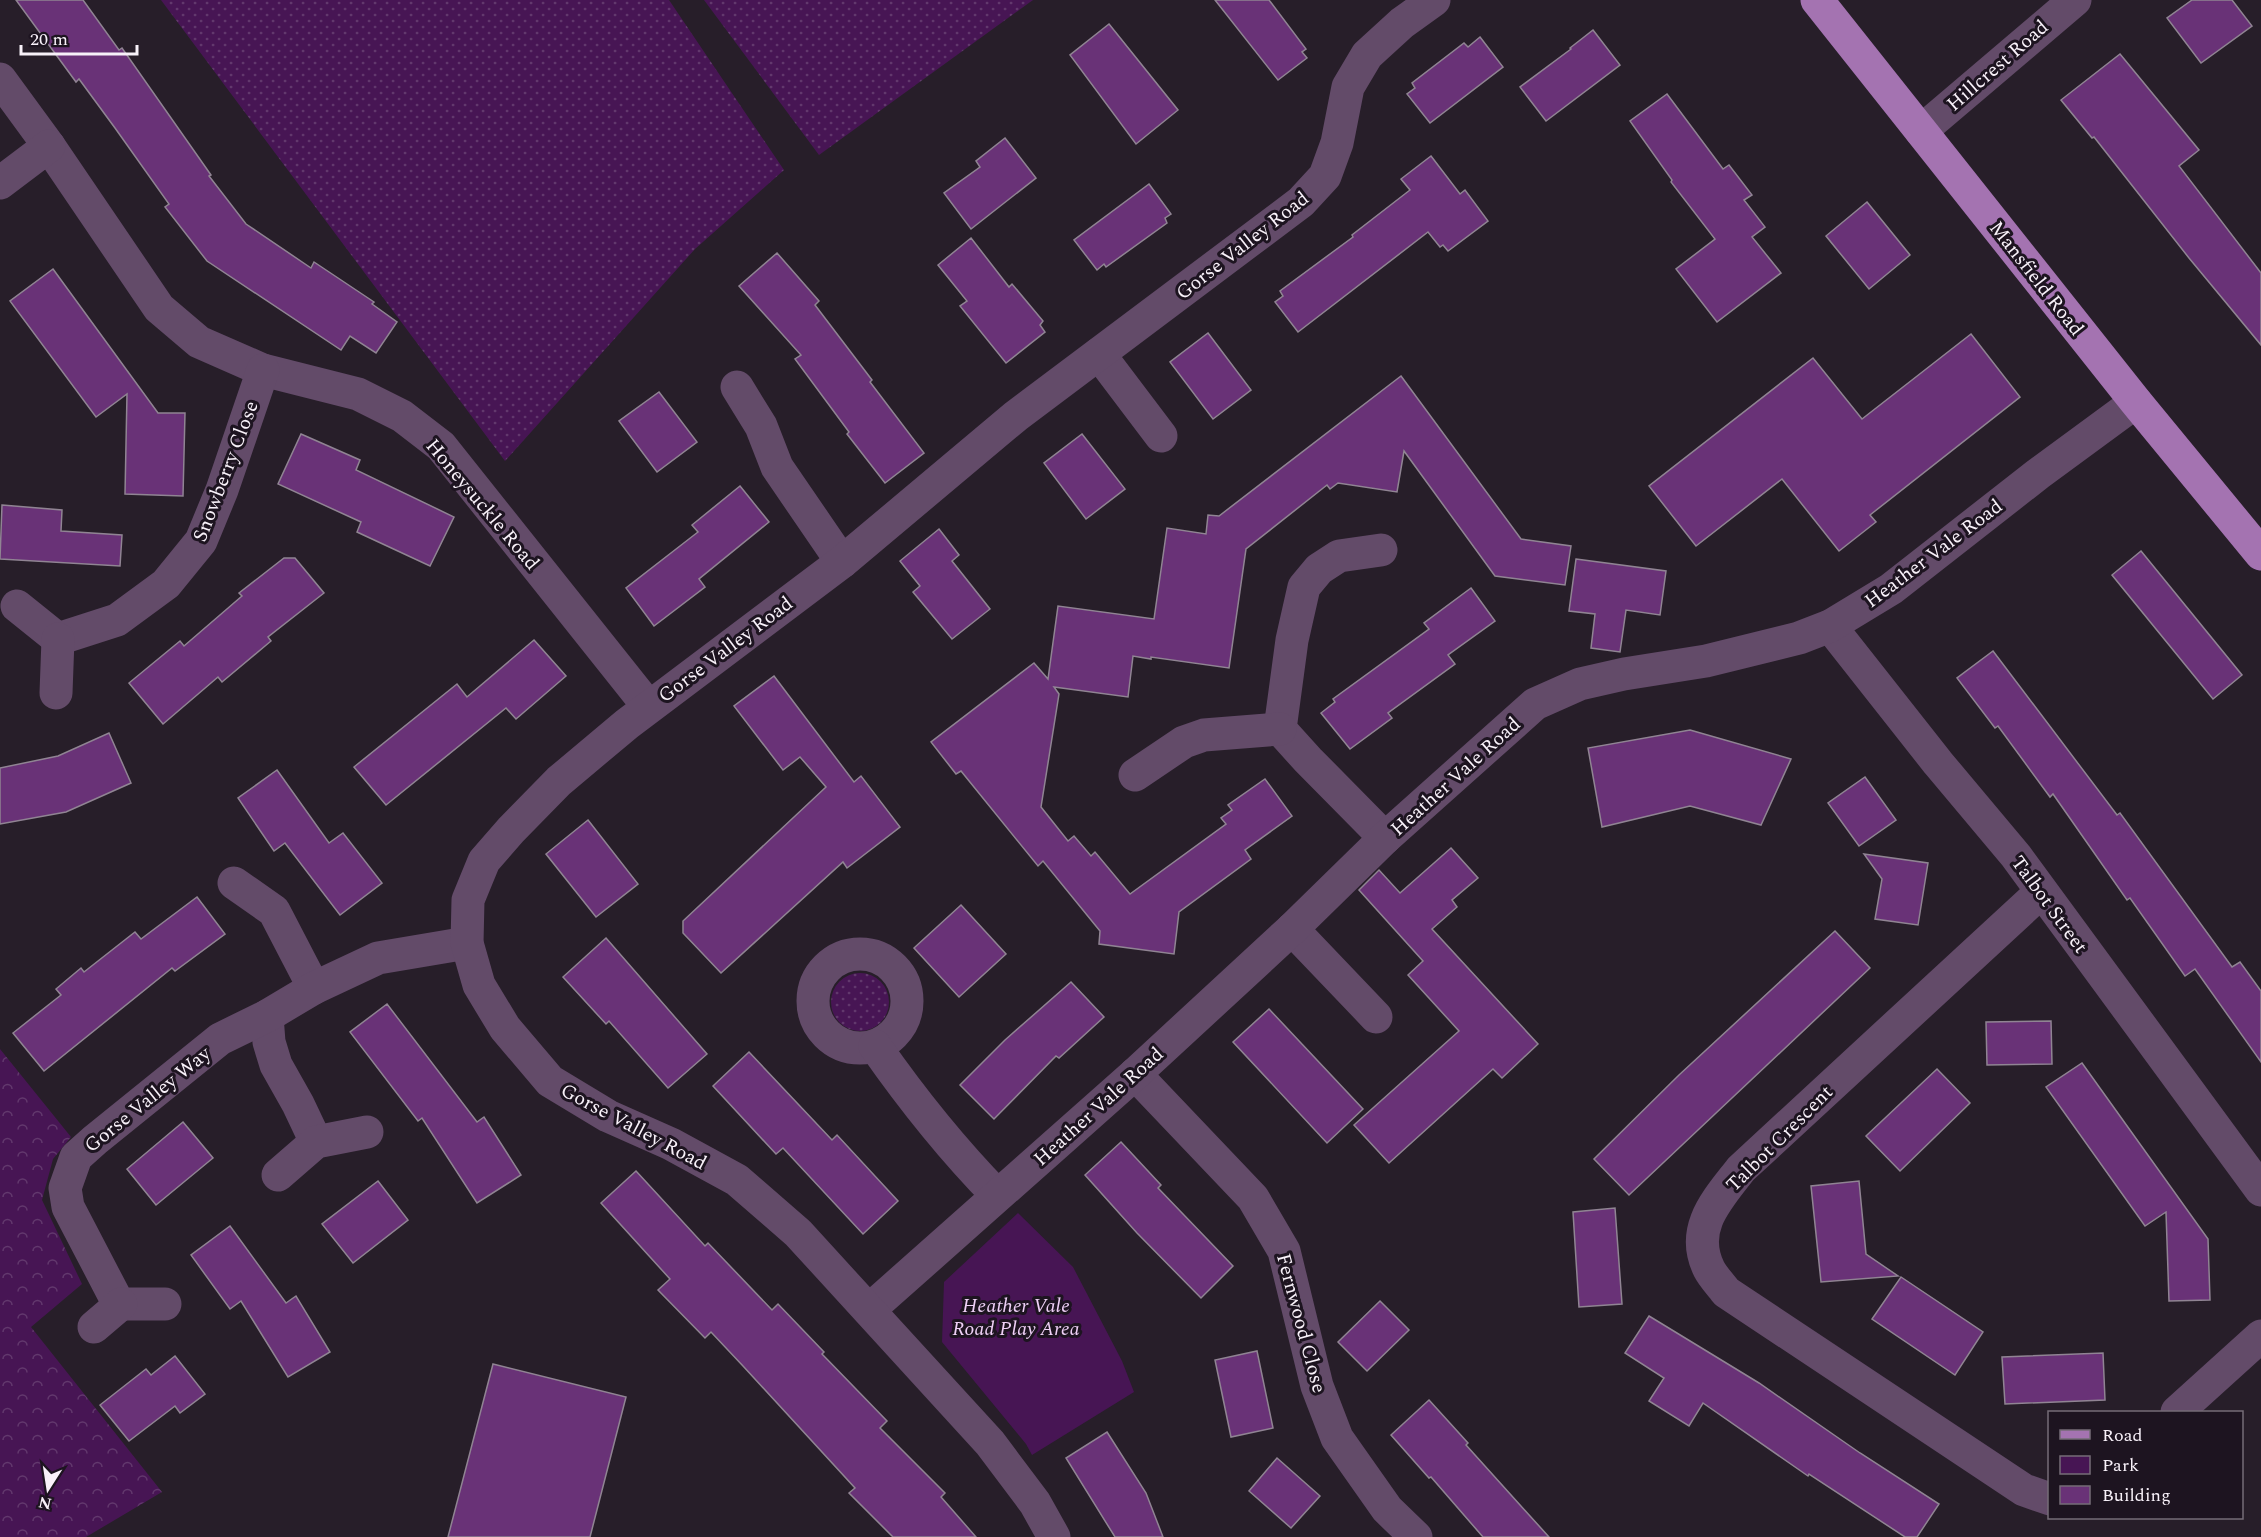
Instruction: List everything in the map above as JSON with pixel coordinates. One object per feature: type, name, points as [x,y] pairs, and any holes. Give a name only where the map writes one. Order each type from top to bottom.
[{"type":"main road","name":"Mansfield Road","points":[[1817,0],[2136,402],[2261,554]]},
{"type":"street","name":"Gorse Valley Road","points":[[1054,1537],[1035,1503],[990,1443],[798,1233],[737,1180],[671,1144],[597,1111],[550,1081],[505,1028],[479,985],[467,943],[468,900],[484,861],[511,830],[559,781],[648,706],[842,561],[1016,417],[1301,202],[1325,176],[1337,143],[1348,87],[1367,55],[1402,23],[1434,0]]},
{"type":"street","name":"Hillcrest Road","points":[[1921,131],[2074,0]]},
{"type":"street","name":"Honeysuckle Road","points":[[0,79],[49,146],[159,308],[199,342],[263,370],[358,394],[402,416],[441,446],[648,706]]},
{"type":"street","points":[[0,183],[49,146]]},
{"type":"street","points":[[1099,354],[1161,436]]},
{"type":"street","name":"Snowberry Close","points":[[58,639],[117,620],[166,584],[201,541],[222,489],[263,370]]},
{"type":"street","points":[[737,387],[761,426],[777,467],[842,561]]},
{"type":"street","name":"Heather Vale Road","points":[[869,1310],[1135,1074],[1292,929],[1385,838],[1535,704],[1580,684],[1624,674],[1706,661],[1799,638],[1830,626],[1891,589],[2029,481],[2136,402]]},
{"type":"street","points":[[1381,550],[1339,556],[1319,569],[1304,587],[1292,640],[1280,729],[1385,838]]},
{"type":"street","points":[[17,606],[58,639],[57,693]]},
{"type":"street","name":"Talbot Street","points":[[1830,626],[1938,763],[2016,856],[2261,1190]]},
{"type":"street","points":[[1136,775],[1184,742],[1204,735],[1280,729]]},
{"type":"street","points":[[234,883],[274,911],[314,988]]},
{"type":"street","name":"Talbot Crescent","points":[[2041,892],[1742,1169],[1710,1209],[1701,1238],[1709,1269],[1726,1292],[2025,1490],[2048,1499]]},
{"type":"street","points":[[1292,929],[1376,1017]]},
{"type":"street","name":"Gorse Valley Way","points":[[121,1304],[115,1297],[68,1207],[65,1188],[76,1157],[220,1039],[267,1016],[314,988],[378,958],[467,943]]},
{"type":"street","points":[[267,1016],[269,1042],[276,1065],[316,1142]]},
{"type":"street","points":[[875,1046],[914,1102],[961,1158],[997,1195]]},
{"type":"street","name":"Fernwood Close","points":[[1135,1074],[1253,1198],[1284,1251],[1317,1386],[1337,1438],[1387,1509],[1408,1534]]},
{"type":"street","points":[[278,1175],[316,1142],[367,1132]]},
{"type":"street","points":[[94,1327],[121,1304],[165,1304]]},
{"type":"street","points":[[2179,1411],[2261,1336]]},
{"type":"green space","points":[[161,0],[669,0],[784,170],[695,249],[505,461]]},
{"type":"green space","points":[[704,0],[1033,0],[819,155]]},
{"type":"green space","points":[[854,973],[866,973],[876,977],[885,986],[889,1008],[881,1023],[866,1031],[854,1031],[844,1027],[835,1018],[831,1008],[831,996],[835,986],[844,977]]},
{"type":"green space","points":[[0,1049],[71,1137],[53,1159],[42,1200],[82,1284],[31,1327],[162,1492],[86,1537],[0,1537]]},
{"type":"green space","name":"Heather Vale Road Play Area","points":[[1018,1213],[1073,1267],[1122,1361],[1134,1392],[1032,1455],[1026,1444],[942,1342],[944,1282]]},
{"type":"building","points":[[16,0],[83,0],[119,50],[122,48],[211,175],[209,176],[246,224],[311,268],[314,262],[374,302],[372,304],[397,322],[376,353],[350,336],[341,350],[207,261],[165,207],[169,204],[115,128],[79,79],[76,82]]},
{"type":"building","points":[[1215,0],[1269,0],[1306,49],[1302,52],[1307,58],[1278,80]]},
{"type":"building","points":[[2192,0],[2232,0],[2252,26],[2201,63],[2167,18]]},
{"type":"building","points":[[1109,24],[1178,110],[1136,144],[1070,55]]},
{"type":"building","points":[[1593,30],[1620,65],[1546,121],[1520,87]]},
{"type":"building","points":[[1480,37],[1503,67],[1430,123],[1407,94],[1415,88],[1412,83],[1464,43],[1468,47]]},
{"type":"building","points":[[2120,54],[2199,150],[2179,166],[2261,273],[2261,345],[2094,137],[2092,138],[2061,100]]},
{"type":"building","points":[[1667,94],[1723,169],[1729,165],[1752,195],[1744,200],[1765,227],[1752,237],[1781,273],[1717,322],[1676,269],[1715,239],[1671,182],[1672,180],[1630,121]]},
{"type":"building","points":[[1005,138],[1036,178],[971,229],[944,193],[980,167],[976,161]]},
{"type":"building","points":[[1431,156],[1460,194],[1465,190],[1488,221],[1448,251],[1443,245],[1440,247],[1428,232],[1298,332],[1275,302],[1283,296],[1280,291],[1353,237],[1352,235],[1410,190],[1401,179]]},
{"type":"building","points":[[1149,184],[1171,214],[1165,218],[1167,223],[1106,267],[1104,264],[1097,270],[1074,240]]},
{"type":"building","points":[[1867,202],[1910,255],[1869,289],[1826,236]]},
{"type":"building","points":[[971,238],[1009,287],[1012,284],[1043,321],[1040,325],[1045,332],[1006,363],[960,306],[967,301],[938,265]]},
{"type":"building","points":[[777,253],[819,301],[815,305],[924,453],[885,483],[847,434],[849,432],[795,359],[801,355],[739,286]]},
{"type":"building","points":[[53,269],[158,413],[185,413],[183,496],[125,494],[127,394],[96,417],[10,301]]},
{"type":"building","points":[[1208,333],[1251,390],[1213,419],[1170,362]]},
{"type":"building","points":[[1971,334],[2020,397],[1870,515],[1876,522],[1839,551],[1782,479],[1696,546],[1649,486],[1813,358],[1862,419]]},
{"type":"building","points":[[1401,376],[1521,539],[1571,546],[1565,585],[1495,576],[1404,451],[1397,492],[1338,483],[1330,489],[1327,485],[1246,549],[1229,668],[1133,656],[1128,697],[1054,687],[1059,694],[1041,807],[1068,841],[1074,836],[1091,856],[1095,852],[1130,894],[1226,824],[1221,818],[1232,810],[1228,805],[1265,779],[1292,816],[1245,850],[1251,859],[1179,912],[1174,954],[1099,944],[1100,931],[1043,861],[1038,866],[961,771],[956,774],[931,742],[1034,663],[1048,679],[1058,606],[1154,619],[1167,528],[1206,534],[1208,515],[1219,516]]},
{"type":"building","points":[[659,392],[697,442],[657,472],[619,421]]},
{"type":"building","points":[[301,434],[360,460],[356,470],[454,517],[430,566],[357,532],[361,522],[278,484]]},
{"type":"building","points":[[1082,434],[1125,489],[1086,519],[1044,463]]},
{"type":"building","points":[[740,486],[769,522],[699,579],[705,587],[654,626],[626,588],[698,532],[692,525]]},
{"type":"building","points":[[2,505],[62,510],[61,531],[122,535],[120,566],[0,559]]},
{"type":"building","points":[[939,529],[959,555],[952,561],[990,609],[952,639],[913,592],[920,586],[900,561]]},
{"type":"building","points":[[2141,551],[2242,675],[2213,699],[2112,575]]},
{"type":"building","points":[[284,558],[295,558],[324,593],[268,637],[271,641],[222,682],[218,677],[163,724],[129,683],[180,641],[184,646],[242,596],[239,593]]},
{"type":"building","points":[[1576,559],[1666,571],[1660,615],[1626,610],[1620,652],[1591,648],[1595,614],[1569,611]]},
{"type":"building","points":[[1471,588],[1495,621],[1448,655],[1455,664],[1388,713],[1392,718],[1350,749],[1321,713],[1335,702],[1333,699],[1429,629],[1424,623]]},
{"type":"building","points":[[534,640],[566,676],[516,719],[506,708],[386,805],[354,767],[457,684],[467,697]]},
{"type":"building","points":[[1993,651],[2117,815],[2120,813],[2232,967],[2240,962],[2261,991],[2261,1062],[2195,969],[2185,976],[2130,898],[2127,900],[2053,794],[2050,797],[1998,726],[1995,728],[1957,678]]},
{"type":"building","points":[[774,676],[854,782],[861,776],[900,827],[847,868],[843,862],[721,973],[683,933],[683,921],[826,787],[800,757],[783,770],[734,706]]},
{"type":"building","points":[[1690,730],[1791,759],[1761,825],[1690,806],[1602,827],[1588,748]]},
{"type":"building","points":[[109,733],[131,783],[66,812],[0,824],[0,768],[58,756]]},
{"type":"building","points":[[277,770],[329,843],[343,833],[382,883],[340,915],[285,843],[274,851],[238,798]]},
{"type":"building","points":[[1865,777],[1896,820],[1859,846],[1828,803]]},
{"type":"building","points":[[588,820],[638,884],[596,917],[546,854]]},
{"type":"building","points":[[1451,848],[1478,878],[1452,900],[1457,907],[1432,929],[1538,1044],[1502,1078],[1493,1069],[1389,1163],[1354,1125],[1459,1031],[1408,975],[1423,961],[1359,890],[1379,870],[1400,893]]},
{"type":"building","points":[[1864,854],[1928,863],[1918,925],[1875,919],[1882,879]]},
{"type":"building","points":[[197,897],[225,934],[175,971],[172,968],[44,1071],[13,1033],[61,995],[56,989],[81,968],[84,972],[135,932],[141,939]]},
{"type":"building","points":[[961,905],[1006,954],[959,997],[914,948]]},
{"type":"building","points":[[1835,931],[1870,968],[1629,1195],[1594,1159],[1679,1075]]},
{"type":"building","points":[[606,938],[707,1054],[668,1088],[609,1021],[606,1024],[563,977]]},
{"type":"building","points":[[1071,982],[1104,1017],[1059,1058],[1056,1056],[994,1119],[960,1085],[1005,1040]]},
{"type":"building","points":[[387,1004],[477,1122],[484,1117],[521,1175],[477,1203],[422,1118],[418,1121],[350,1032]]},
{"type":"building","points":[[1269,1009],[1363,1109],[1327,1143],[1233,1042]]},
{"type":"building","points":[[2051,1021],[2052,1064],[1987,1065],[1986,1022]]},
{"type":"building","points":[[749,1052],[832,1140],[837,1135],[898,1201],[863,1234],[783,1148],[776,1154],[713,1086]]},
{"type":"building","points":[[2082,1063],[2208,1239],[2210,1300],[2169,1301],[2166,1212],[2145,1226],[2046,1087]]},
{"type":"building","points":[[1937,1069],[1970,1103],[1900,1171],[1866,1136]]},
{"type":"building","points":[[183,1122],[213,1158],[156,1205],[127,1169]]},
{"type":"building","points":[[1121,1142],[1161,1185],[1158,1188],[1233,1266],[1201,1298],[1137,1233],[1085,1175]]},
{"type":"building","points":[[636,1171],[705,1246],[708,1243],[772,1310],[778,1304],[824,1352],[822,1354],[887,1421],[880,1428],[945,1493],[941,1497],[976,1537],[893,1537],[849,1493],[855,1488],[711,1332],[705,1338],[658,1290],[670,1279],[601,1203]]},
{"type":"building","points":[[378,1181],[408,1220],[353,1263],[322,1224]]},
{"type":"building","points":[[1859,1181],[1866,1254],[1898,1276],[1821,1282],[1811,1186]]},
{"type":"building","points":[[1615,1208],[1622,1304],[1579,1307],[1573,1212]]},
{"type":"building","points":[[230,1226],[286,1303],[296,1296],[330,1352],[288,1377],[241,1301],[230,1309],[191,1255]]},
{"type":"building","points":[[1901,1277],[1983,1332],[1955,1375],[1872,1319]]},
{"type":"building","points":[[1380,1301],[1409,1330],[1367,1371],[1338,1342]]},
{"type":"building","points":[[1649,1316],[1759,1383],[1939,1504],[1917,1537],[1905,1537],[1809,1474],[1808,1476],[1703,1403],[1689,1426],[1649,1401],[1664,1378],[1625,1353]]},
{"type":"building","points":[[1257,1351],[1273,1428],[1231,1437],[1215,1360]]},
{"type":"building","points":[[2103,1353],[2105,1400],[2005,1404],[2002,1357]]},
{"type":"building","points":[[175,1356],[205,1394],[180,1413],[175,1406],[129,1441],[100,1405],[146,1369],[151,1375]]},
{"type":"building","points":[[493,1364],[626,1397],[590,1537],[448,1537]]},
{"type":"building","points":[[1429,1400],[1468,1443],[1466,1445],[1549,1537],[1483,1537],[1391,1435]]},
{"type":"building","points":[[1107,1432],[1146,1493],[1163,1537],[1115,1537],[1066,1458]]},
{"type":"building","points":[[1277,1458],[1320,1496],[1291,1528],[1249,1491]]}]
